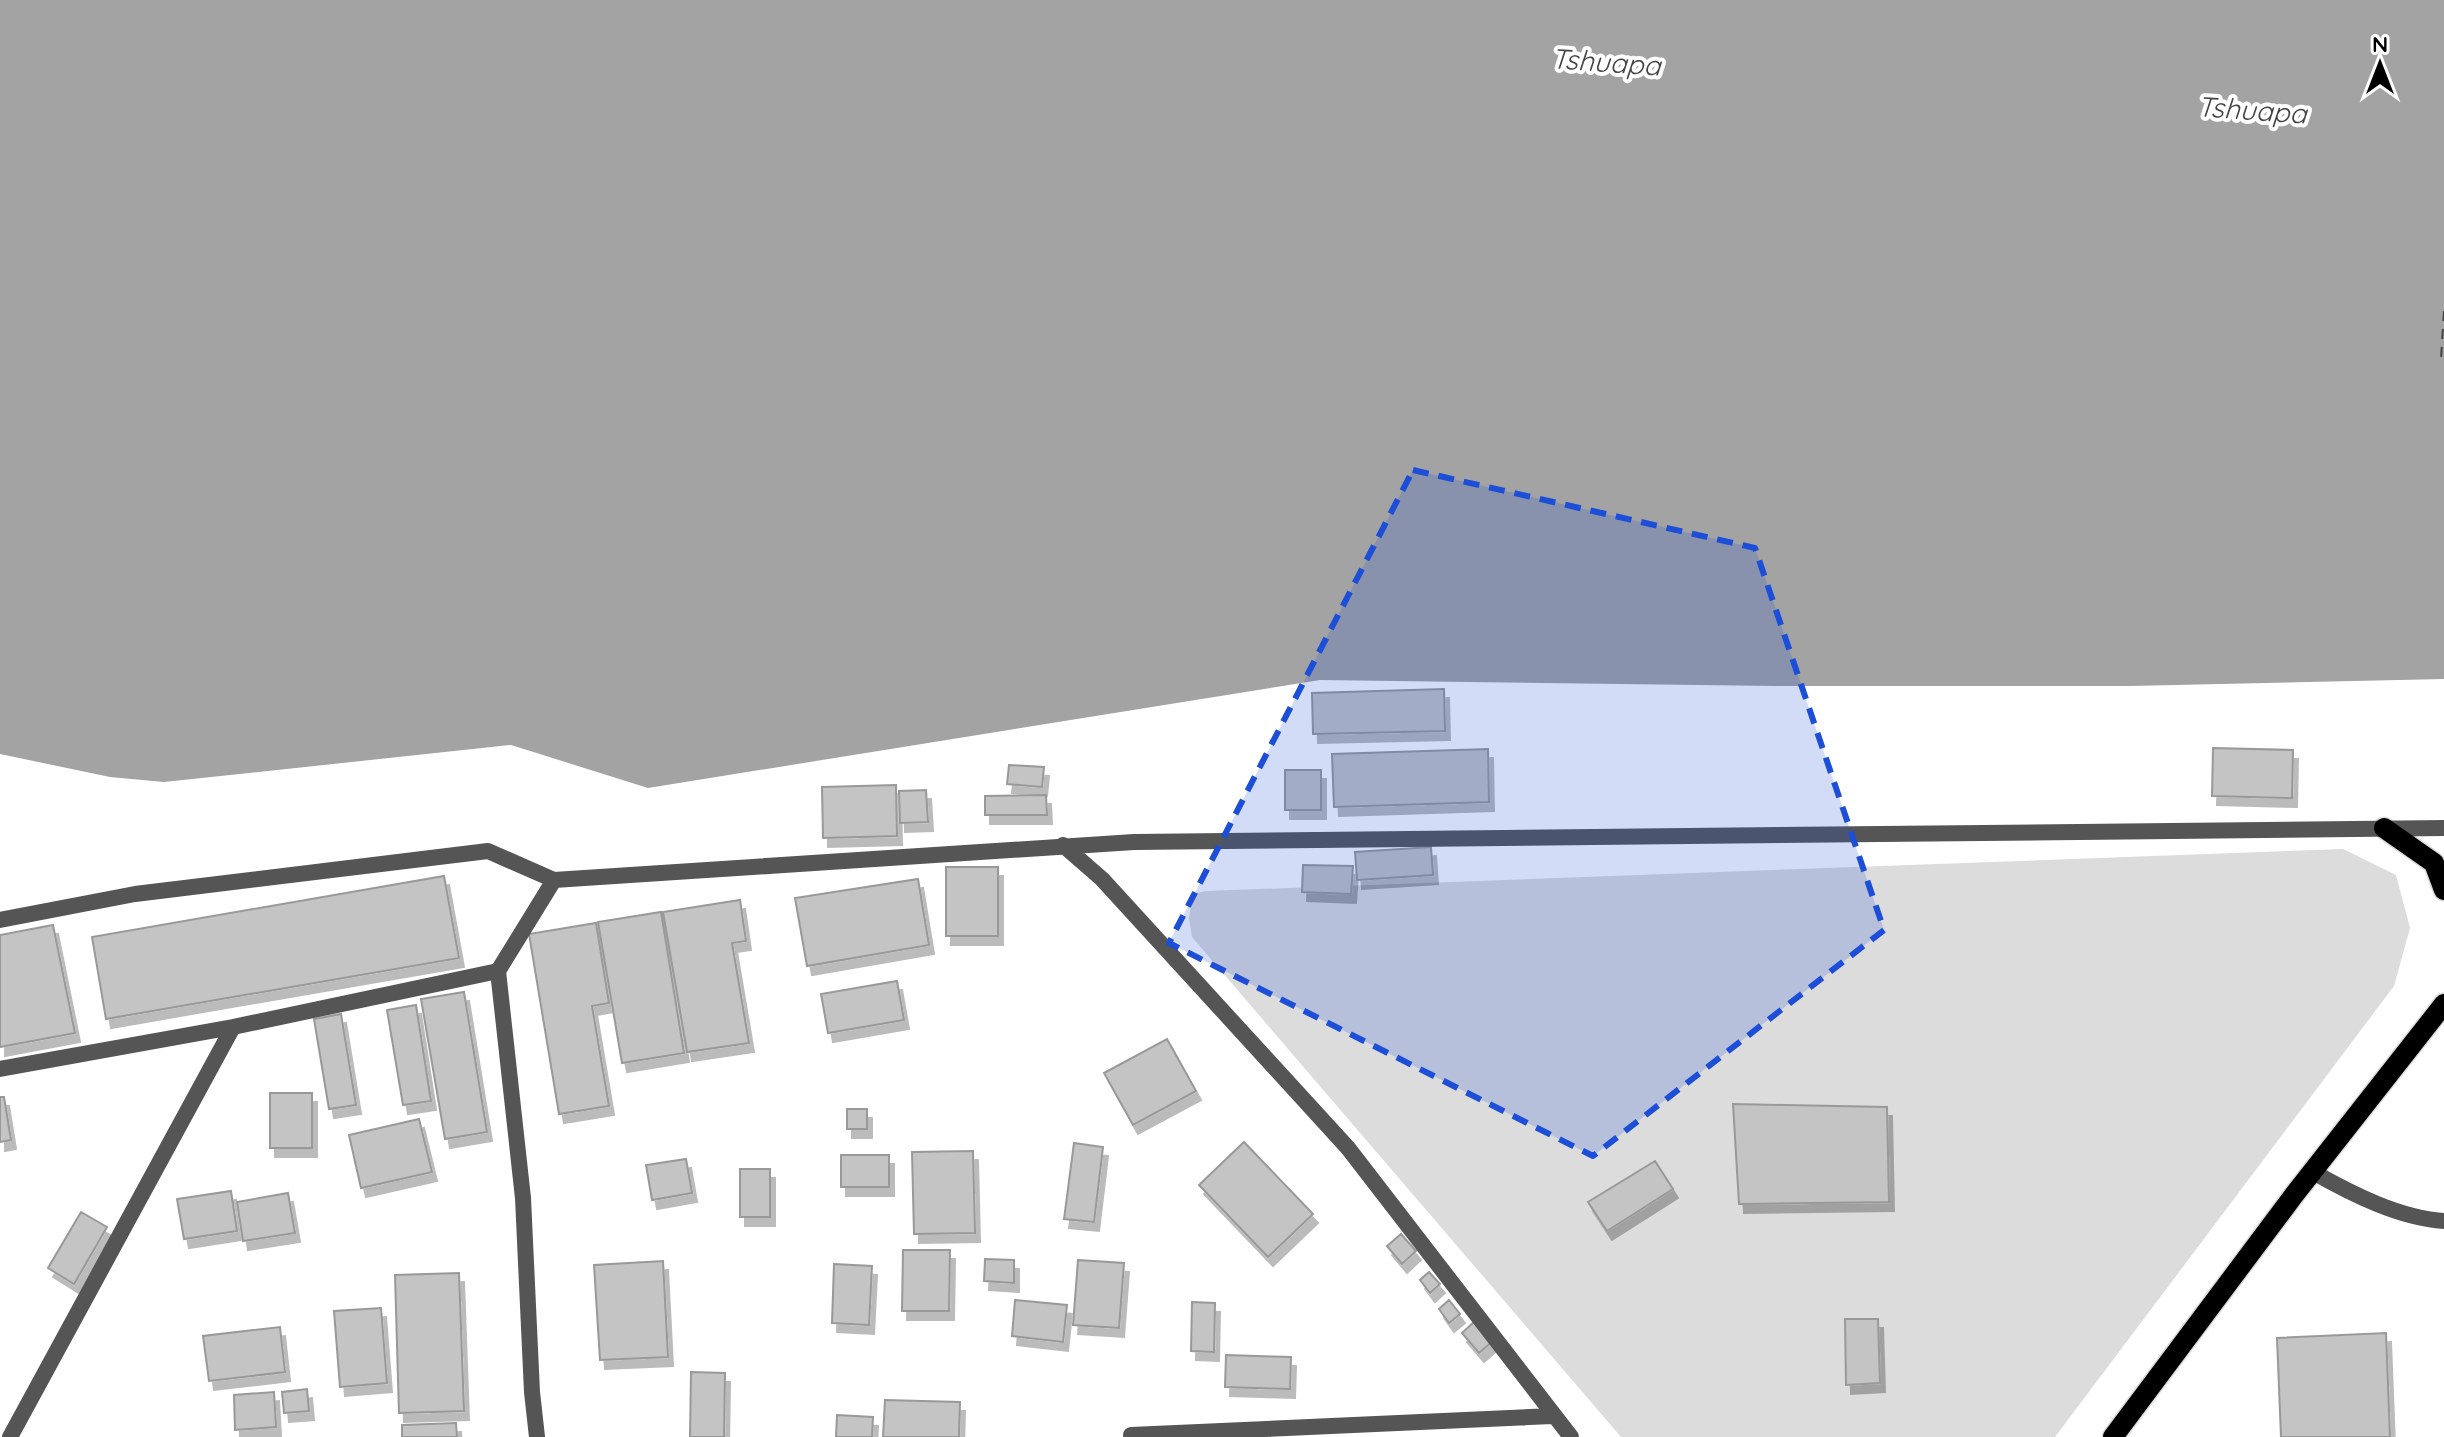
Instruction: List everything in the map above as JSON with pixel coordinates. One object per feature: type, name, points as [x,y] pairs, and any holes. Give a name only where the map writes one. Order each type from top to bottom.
[{"type":"main road","points":[[2384,828],[2434,863],[2444,890]]},
{"type":"main road","points":[[2113,1437],[2444,1004]]},
{"type":"street","points":[[0,920],[135,894],[488,851],[554,880],[1134,842],[2444,828]]},
{"type":"street","points":[[1063,845],[1102,879],[1348,1148],[1571,1437]]},
{"type":"street","points":[[537,1437],[523,1198],[498,971],[554,880]]},
{"type":"street","points":[[0,1069],[233,1027],[498,971]]},
{"type":"street","points":[[10,1437],[233,1027]]},
{"type":"street","points":[[2313,1172],[2338,1186],[2420,1219],[2444,1221]]},
{"type":"street","points":[[1131,1435],[1552,1416]]},
{"type":"highlighted area","points":[[1413,470],[1755,548],[1884,930],[1593,1156],[1169,943]]},
{"type":"shaded area","points":[[2343,849],[2396,875],[2410,928],[2394,986],[2055,1437],[1621,1437],[1192,937],[1189,918],[1193,894],[1206,891]]},
{"type":"water","name":"Tshuapa","points":[[0,0],[2444,0],[2444,679],[2130,686],[1776,686],[1320,680],[648,788],[511,745],[164,782],[110,777],[0,754]]},
{"type":"building","points":[[1444,689],[1445,731],[1313,734],[1312,693]]},
{"type":"building","points":[[2213,748],[2293,750],[2292,798],[2212,796]]},
{"type":"building","points":[[1488,749],[1489,802],[1334,807],[1332,754]]},
{"type":"building","points":[[1009,765],[1044,767],[1042,787],[1007,784]]},
{"type":"building","points":[[1285,770],[1321,770],[1321,810],[1285,810]]},
{"type":"building","points":[[896,785],[897,836],[823,838],[822,787]]},
{"type":"building","points":[[926,790],[928,822],[900,823],[899,791]]},
{"type":"building","points":[[1046,795],[1047,815],[985,815],[985,796]]},
{"type":"building","points":[[1431,847],[1433,875],[1357,880],[1355,852]]},
{"type":"building","points":[[1303,865],[1353,866],[1351,894],[1302,892]]},
{"type":"building","points":[[946,867],[998,867],[998,936],[946,936]]},
{"type":"building","points":[[444,876],[459,958],[106,1019],[92,937]]},
{"type":"building","points":[[918,879],[929,945],[807,966],[795,898]]},
{"type":"building","points":[[740,900],[746,941],[732,943],[749,1043],[687,1052],[663,912]]},
{"type":"building","points":[[661,912],[684,1053],[622,1063],[598,922]]},
{"type":"building","points":[[596,923],[609,1003],[592,1006],[609,1106],[559,1114],[529,934]]},
{"type":"building","points":[[53,925],[75,1033],[0,1047],[0,935]]},
{"type":"building","points":[[897,981],[904,1020],[828,1033],[821,994]]},
{"type":"building","points":[[464,992],[487,1132],[445,1139],[421,999]]},
{"type":"building","points":[[416,1005],[431,1101],[403,1105],[387,1010]]},
{"type":"building","points":[[341,1014],[356,1105],[329,1109],[314,1019]]},
{"type":"building","points":[[1167,1039],[1196,1091],[1133,1125],[1104,1073]]},
{"type":"building","points":[[270,1093],[312,1093],[312,1148],[270,1148]]},
{"type":"building","points":[[0,1097],[4,1097],[11,1140],[0,1142]]},
{"type":"building","points":[[1733,1104],[1887,1107],[1889,1202],[1739,1204]]},
{"type":"building","points":[[847,1109],[867,1109],[867,1129],[847,1129]]},
{"type":"building","points":[[419,1119],[432,1172],[361,1188],[349,1135]]},
{"type":"building","points":[[1244,1142],[1313,1214],[1268,1257],[1199,1185]]},
{"type":"building","points":[[1074,1143],[1103,1147],[1094,1222],[1064,1219]]},
{"type":"building","points":[[973,1151],[975,1233],[914,1234],[912,1152]]},
{"type":"building","points":[[841,1155],[889,1155],[889,1187],[841,1187]]},
{"type":"building","points":[[686,1159],[692,1193],[652,1200],[646,1165]]},
{"type":"building","points":[[1655,1161],[1673,1189],[1607,1231],[1588,1202]]},
{"type":"building","points":[[740,1169],[770,1169],[770,1217],[740,1217]]},
{"type":"building","points":[[231,1191],[237,1231],[184,1239],[177,1199]]},
{"type":"building","points":[[288,1193],[295,1233],[243,1241],[237,1202]]},
{"type":"building","points":[[81,1212],[107,1227],[74,1284],[48,1268]]},
{"type":"building","points":[[1401,1234],[1416,1251],[1402,1264],[1387,1246]]},
{"type":"building","points":[[903,1250],[950,1250],[949,1311],[902,1311]]},
{"type":"building","points":[[985,1259],[1014,1260],[1014,1283],[984,1281]]},
{"type":"building","points":[[1078,1260],[1124,1263],[1119,1328],[1073,1325]]},
{"type":"building","points":[[663,1261],[668,1357],[600,1360],[594,1265]]},
{"type":"building","points":[[834,1264],[872,1266],[869,1325],[832,1323]]},
{"type":"building","points":[[1429,1272],[1440,1284],[1430,1293],[1420,1280]]},
{"type":"building","points":[[459,1273],[464,1411],[399,1413],[395,1275]]},
{"type":"building","points":[[1015,1300],[1067,1305],[1063,1342],[1012,1336]]},
{"type":"building","points":[[1449,1300],[1460,1314],[1449,1323],[1439,1309]]},
{"type":"building","points":[[1192,1302],[1215,1303],[1214,1352],[1191,1351]]},
{"type":"building","points":[[381,1308],[387,1383],[340,1387],[334,1311]]},
{"type":"building","points":[[1845,1319],[1878,1319],[1880,1383],[1846,1385]]},
{"type":"building","points":[[1475,1321],[1493,1341],[1479,1353],[1462,1333]]},
{"type":"building","points":[[280,1327],[285,1372],[209,1381],[203,1336]]},
{"type":"building","points":[[2386,1333],[2390,1437],[2281,1437],[2277,1338]]},
{"type":"building","points":[[1226,1355],[1291,1357],[1290,1389],[1225,1387]]},
{"type":"building","points":[[691,1372],[725,1373],[724,1437],[690,1437]]},
{"type":"building","points":[[307,1389],[309,1411],[284,1413],[282,1392]]},
{"type":"building","points":[[274,1392],[276,1427],[235,1430],[234,1395]]},
{"type":"building","points":[[885,1400],[960,1402],[959,1437],[883,1437]]},
{"type":"building","points":[[837,1415],[873,1417],[872,1437],[836,1437]]},
{"type":"building","points":[[456,1423],[457,1437],[402,1437],[402,1425]]},
{"type":"ferry route","points":[[2444,311],[2441,359],[2444,362]]}]
